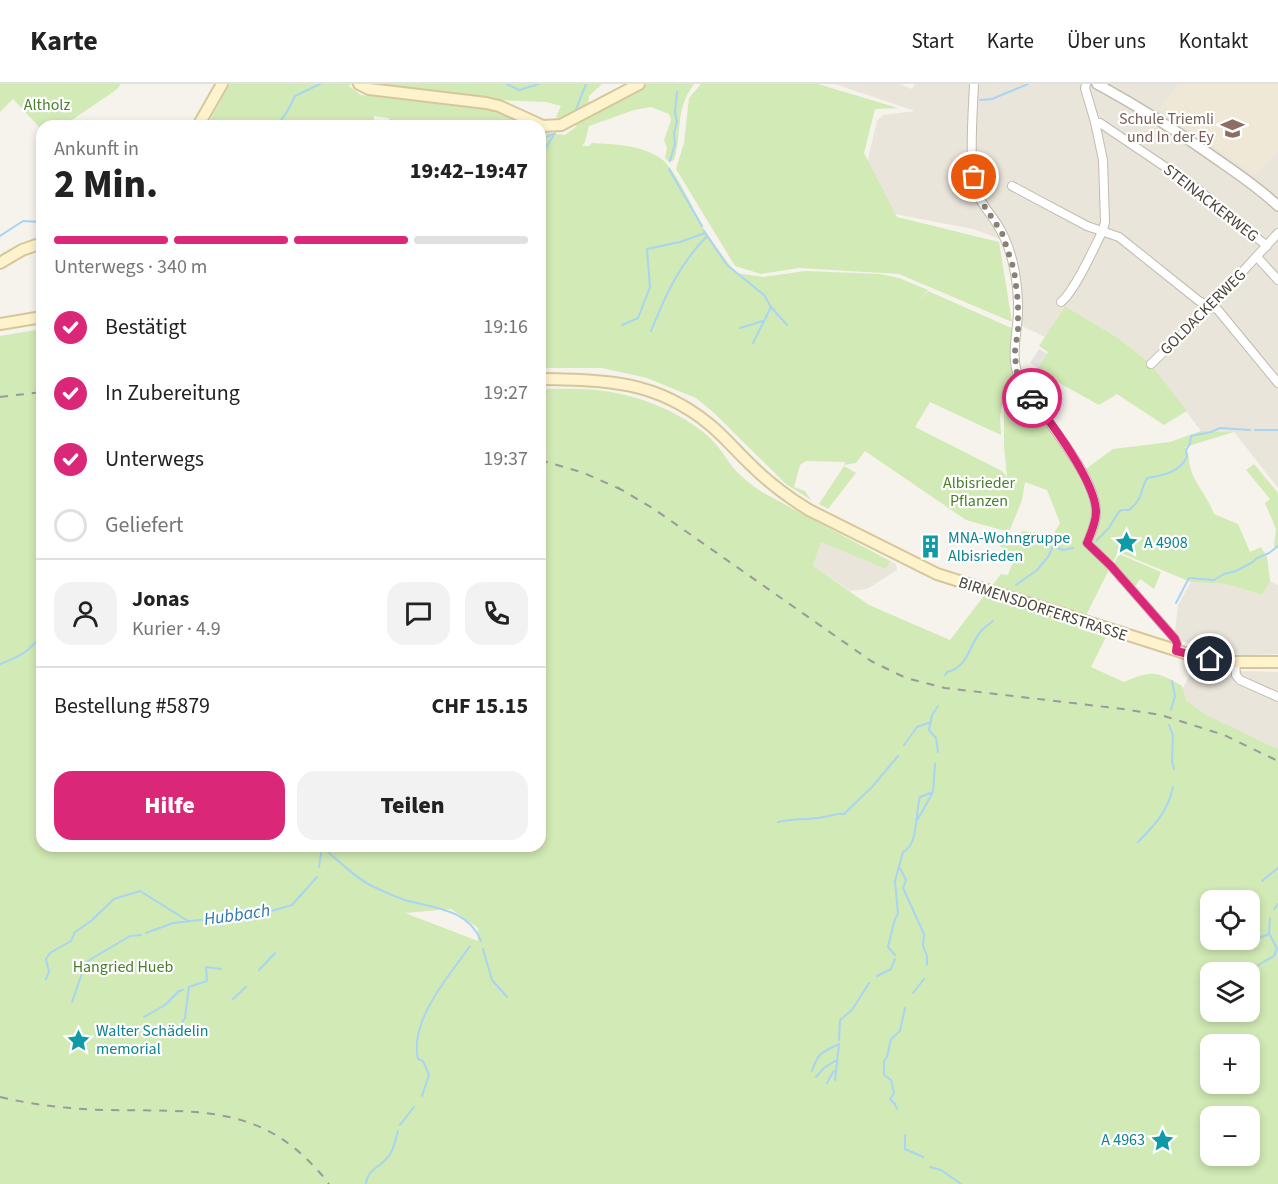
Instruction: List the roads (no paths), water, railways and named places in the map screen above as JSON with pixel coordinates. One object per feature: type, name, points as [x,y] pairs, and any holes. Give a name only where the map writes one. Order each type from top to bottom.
[{"type":"main road","points":[[201,120],[222,84]]},
{"type":"main road","points":[[359,84],[369,89],[486,103],[499,106],[529,120]]},
{"type":"main road","points":[[546,126],[561,125],[639,84]]},
{"type":"main road","points":[[0,263],[22,250],[36,245]]},
{"type":"main road","points":[[0,324],[36,318]]},
{"type":"main road","name":"BIRMENSDORFERSTRASSE","points":[[546,379],[602,380],[637,387],[685,407],[709,424],[771,484],[790,498],[922,568],[966,585],[1206,659],[1278,662]]},
{"type":"street","points":[[974,84],[975,186],[977,195],[1002,233],[1014,270],[1018,302],[1015,351],[1018,375],[1079,466],[1089,488],[1096,512],[1095,523],[1087,543],[1111,566],[1175,639],[1176,651]]},
{"type":"street","points":[[1060,302],[1065,299],[1104,230],[1103,160],[1085,88],[1086,84]]},
{"type":"street","points":[[1097,84],[1182,135],[1254,184],[1278,206]]},
{"type":"street","name":"STEINACKERWEG","points":[[1095,122],[1100,123],[1195,187],[1267,246]]},
{"type":"street","points":[[1012,186],[1087,226],[1119,237],[1199,301],[1218,310],[1278,383]]},
{"type":"street","name":"GOLDACKERWEG","points":[[1151,364],[1211,306],[1278,233]]},
{"type":"street","points":[[1257,257],[1278,280]]},
{"type":"street","points":[[1235,662],[1236,675],[1240,680],[1278,697]]},
{"type":"waterway","points":[[281,120],[295,96],[320,84]]},
{"type":"waterway","points":[[507,84],[519,90],[539,84]]},
{"type":"waterway","name":"Hubbach","points":[[560,119],[575,112],[586,84]]},
{"type":"waterway","points":[[980,100],[992,99],[1028,84]]},
{"type":"waterway","points":[[670,161],[675,144],[677,92]]},
{"type":"waterway","name":"Hubbach","points":[[546,147],[555,133]]},
{"type":"waterway","points":[[546,137],[553,134]]},
{"type":"waterway","points":[[669,169],[702,226]]},
{"type":"waterway","points":[[0,236],[23,221],[36,222]]},
{"type":"waterway","points":[[622,325],[638,318],[650,287],[647,249],[680,242],[705,233],[704,231]]},
{"type":"waterway","points":[[706,234],[727,265],[764,295],[787,325]]},
{"type":"waterway","points":[[651,331],[674,280],[707,236]]},
{"type":"waterway","points":[[753,343],[771,307]]},
{"type":"waterway","points":[[740,328],[763,321]]},
{"type":"waterway","points":[[1096,541],[1109,528],[1121,510],[1129,510],[1137,502],[1147,478],[1159,476],[1180,467],[1187,457],[1186,450],[1191,436],[1220,428],[1250,430]]},
{"type":"waterway","points":[[1255,430],[1278,430]]},
{"type":"waterway","points":[[1016,585],[1037,570],[1048,557],[1053,546],[1063,550],[1073,548]]},
{"type":"waterway","points":[[1176,603],[1189,578],[1214,580],[1253,562],[1278,546]]},
{"type":"waterway","points":[[945,675],[964,661],[981,631],[993,621]]},
{"type":"waterway","points":[[0,664],[24,653],[36,641]]},
{"type":"waterway","points":[[1171,710],[1175,696],[1172,681]]},
{"type":"waterway","points":[[938,706],[932,715],[929,730],[936,738],[938,752]]},
{"type":"waterway","points":[[904,745],[917,727],[931,722]]},
{"type":"waterway","points":[[1169,725],[1173,735],[1174,769]]},
{"type":"waterway","points":[[778,822],[844,814],[872,787],[898,756]]},
{"type":"waterway","points":[[895,955],[888,947],[898,914],[895,881],[903,852],[912,843],[920,797],[933,792],[935,764]]},
{"type":"waterway","points":[[1138,842],[1160,817],[1173,787]]},
{"type":"waterway","points":[[918,819],[933,792]]},
{"type":"waterway","name":"Hubbach","points":[[319,867],[321,852]]},
{"type":"waterway","name":"Hubbach","points":[[328,852],[374,887],[404,900],[450,912],[460,917],[476,931],[481,941]]},
{"type":"waterway","points":[[900,868],[906,880],[903,888],[924,934],[923,946],[927,956],[927,965]]},
{"type":"waterway","points":[[1262,881],[1278,868]]},
{"type":"waterway","name":"Hubbach","points":[[146,933],[173,923],[264,913],[292,905],[317,877]]},
{"type":"waterway","points":[[46,979],[49,972],[46,959],[50,953],[71,941],[75,932],[91,921],[114,899],[140,891],[188,921]]},
{"type":"waterway","points":[[1274,909],[1278,904]]},
{"type":"waterway","points":[[1260,964],[1274,956],[1277,949],[1269,933],[1270,918]]},
{"type":"waterway","points":[[1260,938],[1269,934]]},
{"type":"waterway","points":[[72,1002],[81,976],[81,965],[130,936],[141,935]]},
{"type":"waterway","name":"Hubbach","points":[[422,1096],[429,1075],[423,1061],[418,1059],[417,1044],[420,1029],[425,1014],[442,984],[470,946]]},
{"type":"waterway","name":"Hubbach","points":[[483,949],[492,980],[507,997]]},
{"type":"waterway","points":[[259,970],[275,953]]},
{"type":"waterway","points":[[877,976],[891,969],[895,959]]},
{"type":"waterway","points":[[177,1030],[185,1018],[189,987],[207,981],[206,967],[221,969]]},
{"type":"waterway","points":[[913,993],[924,979]]},
{"type":"waterway","points":[[839,1040],[840,1020],[852,1010],[869,983]]},
{"type":"waterway","points":[[233,999],[246,987]]},
{"type":"waterway","points":[[144,1017],[165,1005],[183,990]]},
{"type":"waterway","points":[[897,1109],[890,1099],[894,1093],[891,1080],[884,1075],[884,1061],[891,1039],[900,1031],[905,1008]]},
{"type":"waterway","points":[[812,1071],[816,1060],[822,1053],[839,1044],[835,1080]]},
{"type":"waterway","points":[[816,1077],[825,1067],[837,1060]]},
{"type":"waterway","points":[[827,1083],[836,1071]]},
{"type":"waterway","name":"Hubbach","points":[[400,1125],[414,1107]]},
{"type":"waterway","name":"Hubbach","points":[[366,1184],[369,1174],[390,1154],[398,1131]]},
{"type":"waterway","points":[[905,1135],[905,1149],[923,1157]]},
{"type":"waterway","points":[[930,1167],[941,1170],[961,1184]]},
{"type":"railway","points":[[0,397],[36,393]]},
{"type":"railway","points":[[546,462],[584,473],[622,490]]},
{"type":"railway","points":[[617,487],[654,509],[871,661],[906,678],[945,688],[1161,715],[1224,735],[1278,761]]},
{"type":"railway","points":[[0,1097],[65,1108],[199,1112],[228,1117],[254,1125],[280,1138],[305,1157],[329,1184]]},
{"type":"place","name":"Schule Triemli und In der Ey","points":[[1232,128]]},
{"type":"place","name":"A 4908","points":[[1126,543]]},
{"type":"place","name":"MNA-Wohngruppe Albisrieden","points":[[930,547]]},
{"type":"place","name":"Walter Schädelin memorial","points":[[78,1040]]},
{"type":"place","name":"A 4963","points":[[1163,1140]]},
{"type":"park label","name":"Altholz","points":[[47,105]]},
{"type":"park label","name":"Albisrieder Pflanzen","points":[[979,492]]},
{"type":"park label","name":"Hangried Hueb","points":[[123,967]]}]
